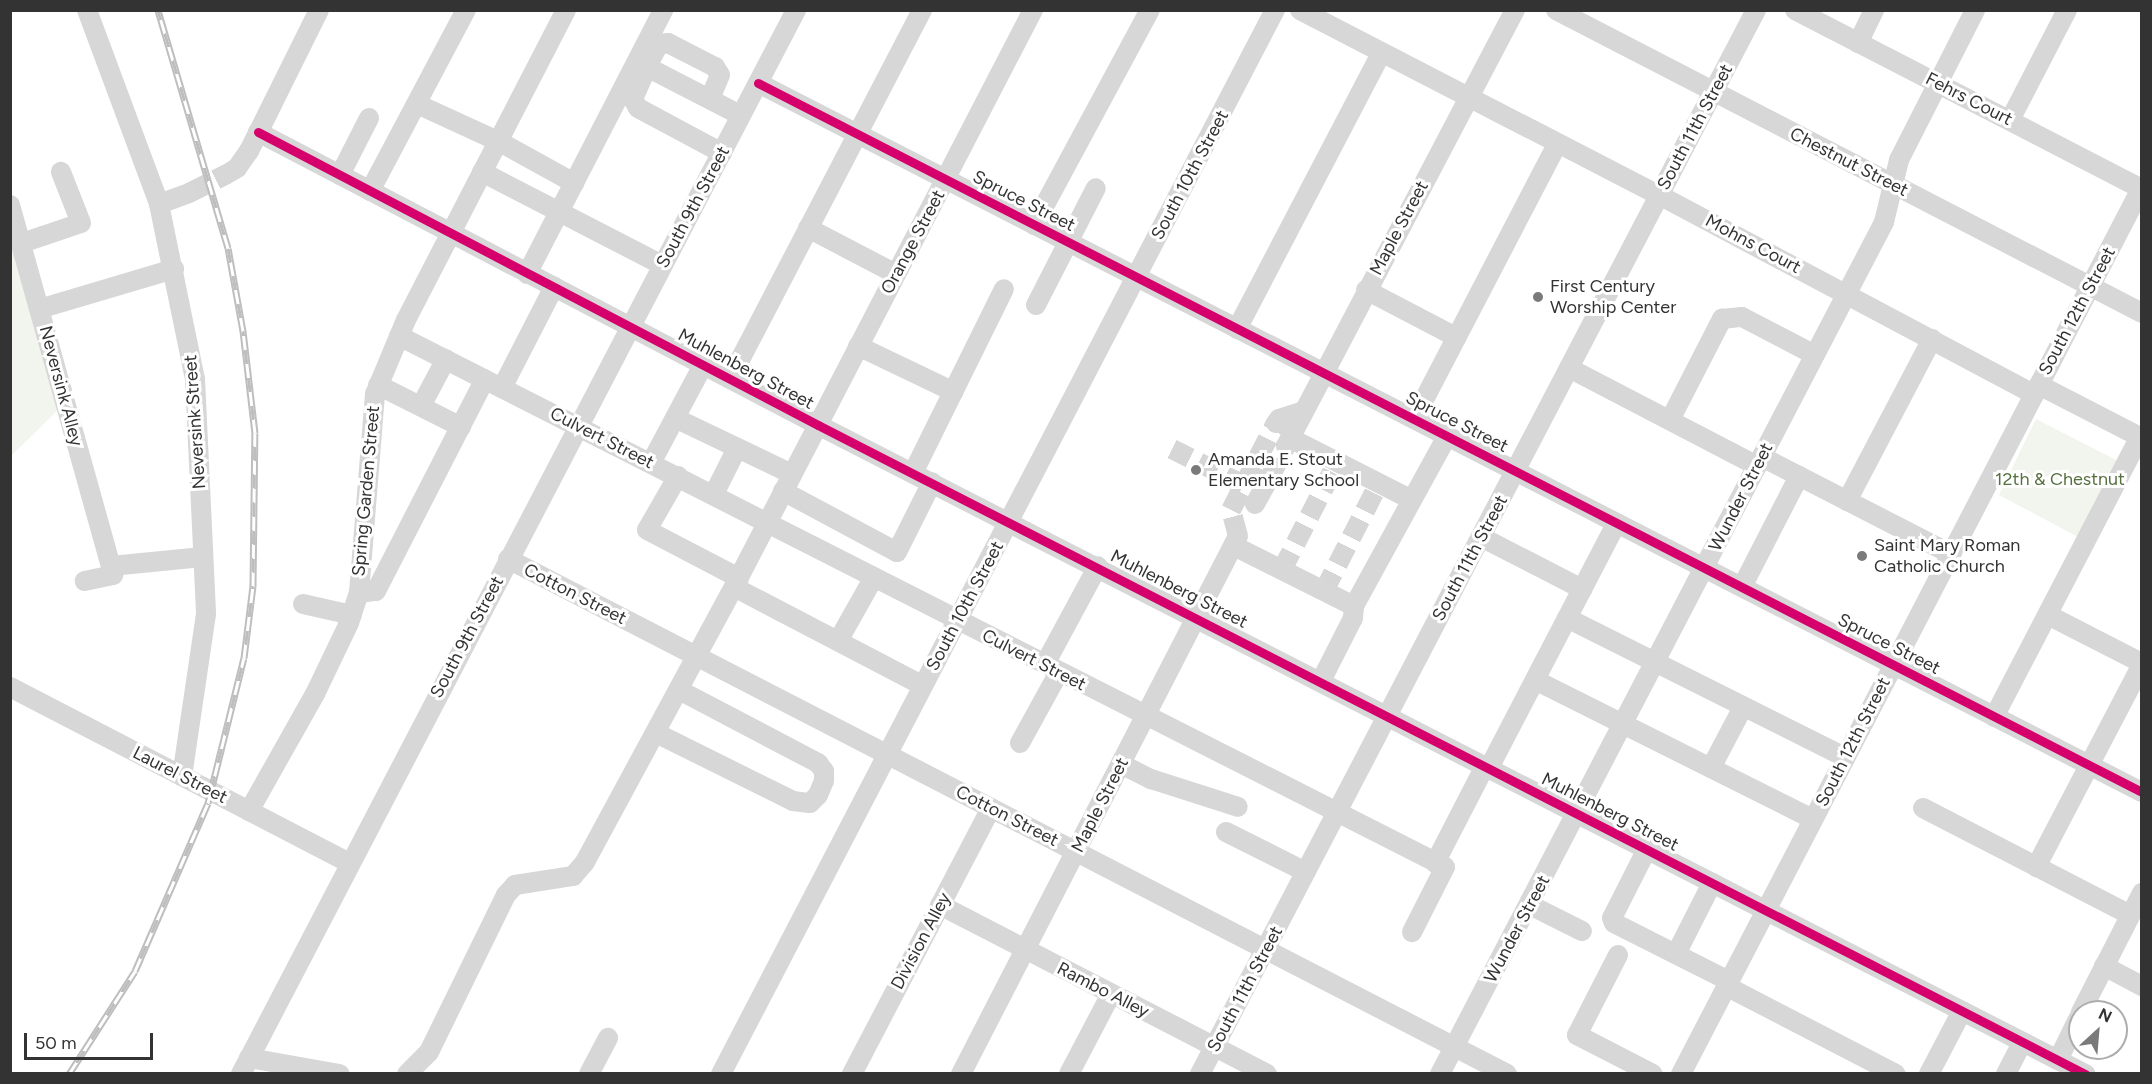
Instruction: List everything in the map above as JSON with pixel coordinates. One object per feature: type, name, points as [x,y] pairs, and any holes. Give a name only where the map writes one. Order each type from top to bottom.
[{"type":"street","name":"Neversink Street","points":[[87,10],[159,204],[195,379],[205,634],[182,776]]},
{"type":"street","points":[[227,174],[237,168],[258,132],[319,10]]},
{"type":"street","points":[[370,191],[466,10]]},
{"type":"street","name":"Spring Garden Street","points":[[249,811],[315,694],[352,615],[358,593],[357,578],[378,385],[399,336],[450,234],[566,10]]},
{"type":"street","points":[[527,274],[663,10]]},
{"type":"street","name":"South 9th Street","points":[[245,1066],[796,10]]},
{"type":"street","points":[[730,379],[922,10]]},
{"type":"street","name":"Orange Street","points":[[407,1074],[429,1052],[506,895],[515,885],[573,876],[585,862],[697,657],[1033,10]]},
{"type":"street","points":[[1034,225],[1150,10]]},
{"type":"street","name":"South 10th Street","points":[[721,1074],[1275,10]]},
{"type":"street","name":"Mohns Court","points":[[1300,10],[1932,339],[2141,438]]},
{"type":"street","name":"Maple Street","points":[[1410,499],[1284,436],[1304,411],[1515,10]]},
{"type":"street","name":"Chestnut Street","points":[[1556,10],[2142,313]]},
{"type":"street","name":"South 11th Street","points":[[1200,1074],[1756,10]]},
{"type":"street","name":"Fehrs Court","points":[[1795,10],[2141,188]]},
{"type":"street","points":[[1858,43],[1874,10]]},
{"type":"street","name":"Wunder Street","points":[[1440,1074],[1884,222],[1895,186],[1899,160],[1975,10]]},
{"type":"street","points":[[2010,120],[2067,10]]},
{"type":"street","points":[[710,99],[720,75],[715,67],[668,43],[659,44],[633,99],[638,108],[722,153]]},
{"type":"street","points":[[1237,329],[1381,52]]},
{"type":"street","points":[[647,67],[740,115]]},
{"type":"street","name":"Spruce Street","points":[[758,83],[2142,792]]},
{"type":"street","points":[[417,104],[498,141],[574,183]]},
{"type":"street","points":[[340,175],[369,118]]},
{"type":"street","name":"Muhlenberg Street","points":[[258,132],[818,425],[1098,566],[2085,1074]]},
{"type":"street","points":[[1414,418],[1557,144]]},
{"type":"street","points":[[21,243],[81,223],[61,172]]},
{"type":"street","points":[[482,172],[662,265]]},
{"type":"street","points":[[1036,304],[1096,188]]},
{"type":"street","name":"South 12th Street","points":[[1681,1074],[2141,188]]},
{"type":"street","points":[[159,204],[189,193]]},
{"type":"street","name":"Neversink Alley","points":[[10,205],[111,566]]},
{"type":"street","points":[[808,228],[896,274]]},
{"type":"street","points":[[39,309],[174,269]]},
{"type":"street","points":[[358,593],[376,591],[461,426],[494,384],[554,287]]},
{"type":"street","points":[[914,473],[1004,290]]},
{"type":"street","points":[[1366,290],[1456,337]]},
{"type":"street","points":[[1670,420],[1722,319],[1742,316],[1815,355]]},
{"type":"street","name":"Culvert Street","points":[[399,336],[768,521],[1336,815],[1435,862]]},
{"type":"street","points":[[1847,501],[1932,339]]},
{"type":"street","points":[[858,346],[954,392]]},
{"type":"street","points":[[421,406],[446,359]]},
{"type":"street","points":[[651,463],[703,365]]},
{"type":"street","points":[[1569,368],[1670,420],[1799,476],[1951,554]]},
{"type":"street","points":[[378,385],[461,426]]},
{"type":"street","points":[[675,418],[737,448],[897,552],[932,482]]},
{"type":"street","points":[[1321,681],[1353,618],[1354,606],[1410,499],[1419,490],[1447,436]]},
{"type":"street","points":[[1994,717],[2141,438]]},
{"type":"street","points":[[714,494],[737,448]]},
{"type":"street","points":[[678,476],[647,530],[838,641],[923,686]]},
{"type":"street","points":[[1742,587],[1799,476]]},
{"type":"street","points":[[1255,504],[1269,477]]},
{"type":"street","points":[[1412,932],[1445,867],[1435,862],[1535,680],[1616,524]]},
{"type":"street","points":[[1481,537],[1582,589]]},
{"type":"street","name":"Maple Street","points":[[961,1074],[1236,541],[1354,606]]},
{"type":"street","points":[[85,581],[113,575],[111,566],[203,557]]},
{"type":"street","name":"Cotton Street","points":[[508,559],[1507,1074]]},
{"type":"street","points":[[1020,743],[1098,566]]},
{"type":"street","points":[[838,641],[874,577]]},
{"type":"street","points":[[303,604],[352,615]]},
{"type":"street","points":[[2036,867],[2142,663],[2048,615]]},
{"type":"street","points":[[1567,618],[1845,758]]},
{"type":"street","points":[[1535,680],[1813,819]]},
{"type":"street","name":"Laurel Street","points":[[10,687],[349,863]]},
{"type":"street","points":[[656,732],[793,801],[810,802],[818,795],[824,781],[818,763],[679,690]]},
{"type":"street","points":[[1711,768],[1743,707]]},
{"type":"street","points":[[1121,764],[1151,779],[1238,807]]},
{"type":"street","name":"Division Alley","points":[[852,1074],[991,808]]},
{"type":"street","points":[[1923,808],[2130,915]]},
{"type":"street","points":[[1226,832],[1306,872]]},
{"type":"street","points":[[1647,849],[1612,918],[1614,923],[1676,954],[1896,1074]]},
{"type":"street","points":[[1676,954],[1712,883]]},
{"type":"street","points":[[2087,1000],[2142,893]]},
{"type":"street","name":"Rambo Alley","points":[[940,905],[1267,1074]]},
{"type":"street","points":[[1530,905],[1582,931]]},
{"type":"street","points":[[1618,955],[1577,1035],[1653,1074]]},
{"type":"street","points":[[2104,966],[2142,986]]},
{"type":"street","points":[[1069,1074],[1111,994]]},
{"type":"street","points":[[1929,1074],[1962,1011]]},
{"type":"street","points":[[589,1074],[608,1038]]},
{"type":"street","points":[[2058,1060],[2068,1040]]},
{"type":"street","points":[[2006,1074],[2022,1041]]},
{"type":"street","points":[[245,1066],[340,1074]]},
{"type":"green space","points":[[10,217],[63,405],[11,456],[10,456]]},
{"type":"green space","name":"12th & Chestnut","points":[[2036,419],[2118,461],[2078,537],[1999,495]]},
{"type":"tunnel","points":[[189,193],[227,174]]},
{"type":"tunnel","points":[[1238,536],[1231,510],[1276,423]]},
{"type":"tunnel","points":[[1270,477],[1286,446]]},
{"type":"tunnel","points":[[1172,449],[1244,485]]},
{"type":"tunnel","points":[[1282,570],[1337,462]]},
{"type":"tunnel","points":[[1324,591],[1379,483]]},
{"type":"railway","points":[[69,1074],[135,971],[208,803],[244,658],[253,586],[255,433],[243,331],[228,248],[158,10]]},
{"type":"cycle path","points":[[758,83],[2142,792]]},
{"type":"cycle path","points":[[258,132],[818,425],[2085,1074]]},
{"type":"place","name":"First Century Worship Center","points":[[1538,297]]},
{"type":"place","name":"Amanda E. Stout Elementary School","points":[[1196,470]]},
{"type":"place","name":"Saint Mary Roman Catholic Church","points":[[1862,556]]}]
